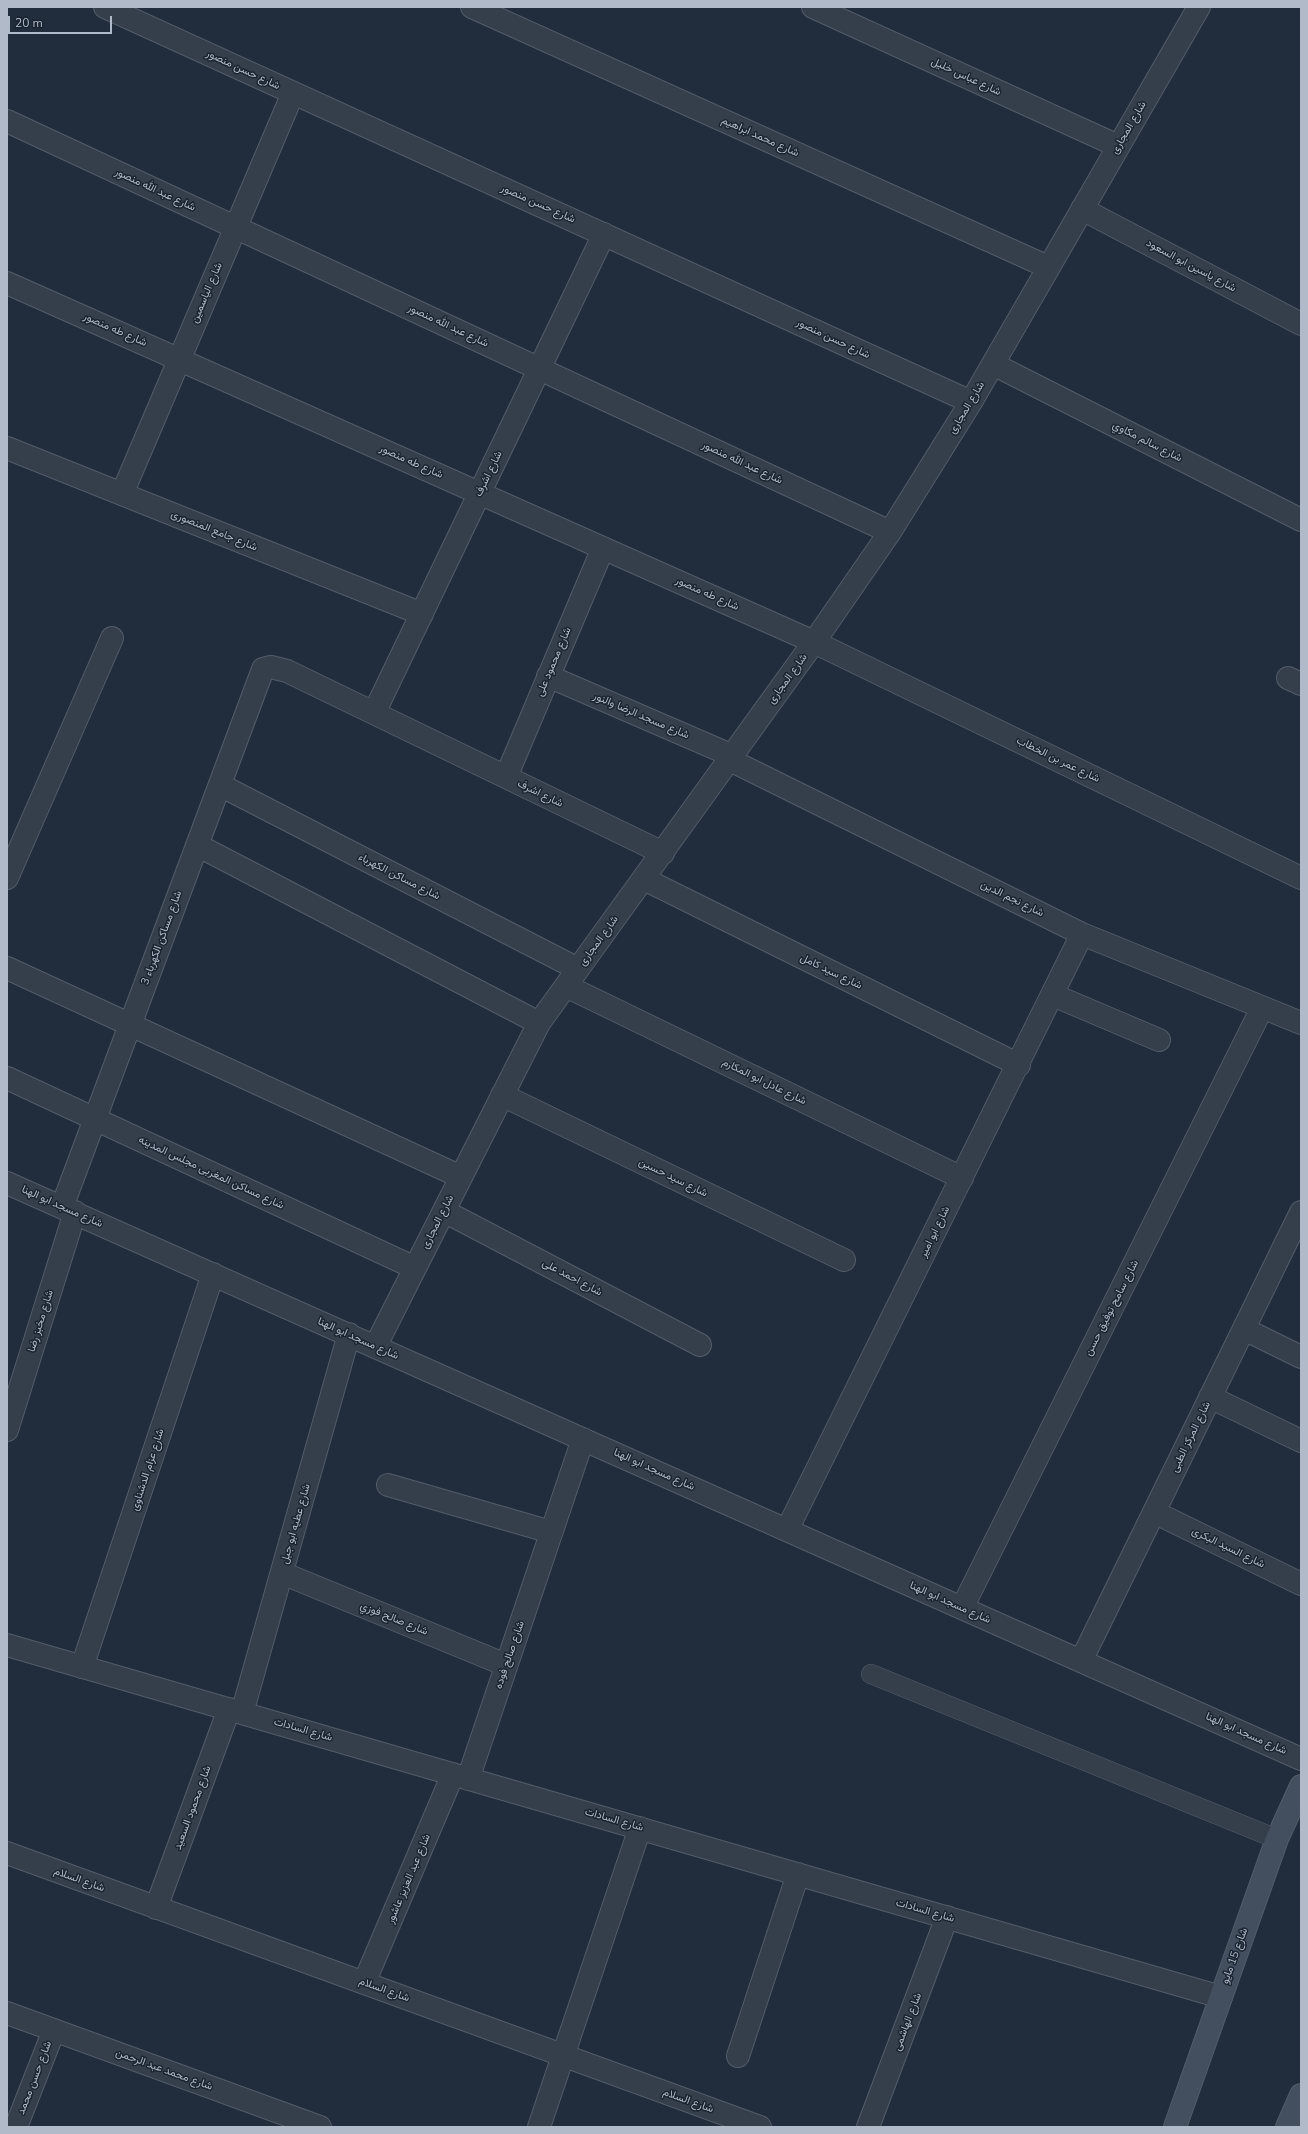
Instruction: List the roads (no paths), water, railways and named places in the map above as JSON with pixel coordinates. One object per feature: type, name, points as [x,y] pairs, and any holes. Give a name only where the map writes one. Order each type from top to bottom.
[{"type":"main road","name":"شارع 15 مايو","points":[[1175,2127],[1277,1840],[1301,1786]]},
{"type":"main road","points":[[1287,2127],[1301,2095]]},
{"type":"street","name":"شارع حسن منصور","points":[[105,7],[971,402]]},
{"type":"street","name":"شارع محمد ابراهيم","points":[[472,7],[1048,267]]},
{"type":"street","name":"شارع عباس خليل","points":[[813,7],[1118,146]]},
{"type":"street","name":"شارع المجارى","points":[[375,1347],[539,1023],[732,758],[890,532],[971,402],[1196,8]]},
{"type":"street","name":"شارع الياسمين","points":[[122,494],[293,93]]},
{"type":"street","name":"شارع عبد الله منصور","points":[[7,121],[890,532]]},
{"type":"street","name":"شارع ياسين ابو السعود","points":[[1082,209],[1301,324]]},
{"type":"street","name":"شارع اشرف","points":[[374,713],[604,234]]},
{"type":"street","name":"شارع طه منصور","points":[[7,283],[814,642]]},
{"type":"street","name":"شارع سالم مكاوي","points":[[993,364],[1301,520]]},
{"type":"street","name":"شارع جامع المنصورى","points":[[7,448],[422,614]]},
{"type":"street","name":"شارع محمود على","points":[[506,777],[603,548]]},
{"type":"street","points":[[7,878],[112,638]]},
{"type":"street","name":"شارع عمر بن الخطاب","points":[[814,642],[1301,878]]},
{"type":"street","name":"شارع اشرف","points":[[263,669],[271,667],[280,668],[663,853]]},
{"type":"street","name":"شارع مساكن الكهرباء 3","points":[[68,1210],[95,1119],[263,669]]},
{"type":"street","name":"شارع مسجد الرضا والنور","points":[[548,676],[732,758]]},
{"type":"street","name":"شارع نجم الدين","points":[[732,758],[1082,934],[1301,1023]]},
{"type":"street","name":"شارع مساكن الكهرباء","points":[[220,784],[578,969]]},
{"type":"street","points":[[197,845],[539,1023]]},
{"type":"street","name":"شارع سيد كامل","points":[[644,879],[1018,1065]]},
{"type":"street","name":"شارع ابو امير","points":[[787,1530],[1082,934]]},
{"type":"street","points":[[7,968],[461,1176]]},
{"type":"street","name":"شارع عادل ابو المكارم","points":[[566,986],[962,1178]]},
{"type":"street","points":[[1053,995],[1158,1040]]},
{"type":"street","name":"شارع سامح توفيق حسن","points":[[962,1608],[1262,1008]]},
{"type":"street","name":"شارع مساكن المغربى مجلس المدينه","points":[[7,1078],[415,1268]]},
{"type":"street","name":"شارع سيد حسين","points":[[502,1095],[844,1260]]},
{"type":"street","name":"شارع مسجد ابو الهنا","points":[[7,1182],[1301,1759]]},
{"type":"street","name":"شارع مخبز رضا","points":[[7,1430],[68,1210]]},
{"type":"street","name":"شارع احمد على","points":[[444,1211],[700,1345]]},
{"type":"street","name":"شارع المركز الطبى","points":[[1081,1661],[1301,1212]]},
{"type":"street","name":"شارع عزام الدشناوى","points":[[82,1667],[213,1274]]},
{"type":"street","points":[[1244,1329],[1301,1357]]},
{"type":"street","name":"شارع عطيه ابو جبل","points":[[236,1711],[282,1573],[349,1334]]},
{"type":"street","points":[[1210,1397],[1301,1441]]},
{"type":"street","name":"شارع صالح فوده","points":[[461,1776],[506,1665],[583,1439]]},
{"type":"street","points":[[388,1485],[552,1532]]},
{"type":"street","name":"شارع السيد البكرى","points":[[1154,1512],[1301,1584]]},
{"type":"street","name":"شارع صالح فوزي","points":[[282,1573],[506,1665]]},
{"type":"street","name":"شارع السادات","points":[[7,1645],[1221,1996]]},
{"type":"street","name":"شارع محمود السعيد","points":[[156,1908],[236,1711]]},
{"type":"street","name":"شارع عبد العزيز عاشور","points":[[364,1983],[461,1776]]},
{"type":"street","points":[[539,2127],[640,1828]]},
{"type":"street","name":"شارع السلام","points":[[7,1853],[760,2127]]},
{"type":"street","points":[[738,2056],[798,1874]]},
{"type":"street","name":"شارع الهاشمى","points":[[868,2127],[947,1917]]},
{"type":"street","name":"شارع محمد عبد الرحمن","points":[[7,2013],[320,2127]]},
{"type":"street","name":"شارع حسن محمد","points":[[16,2127],[54,2030]]},
{"type":"lane","points":[[871,1674],[1277,1840]]}]
